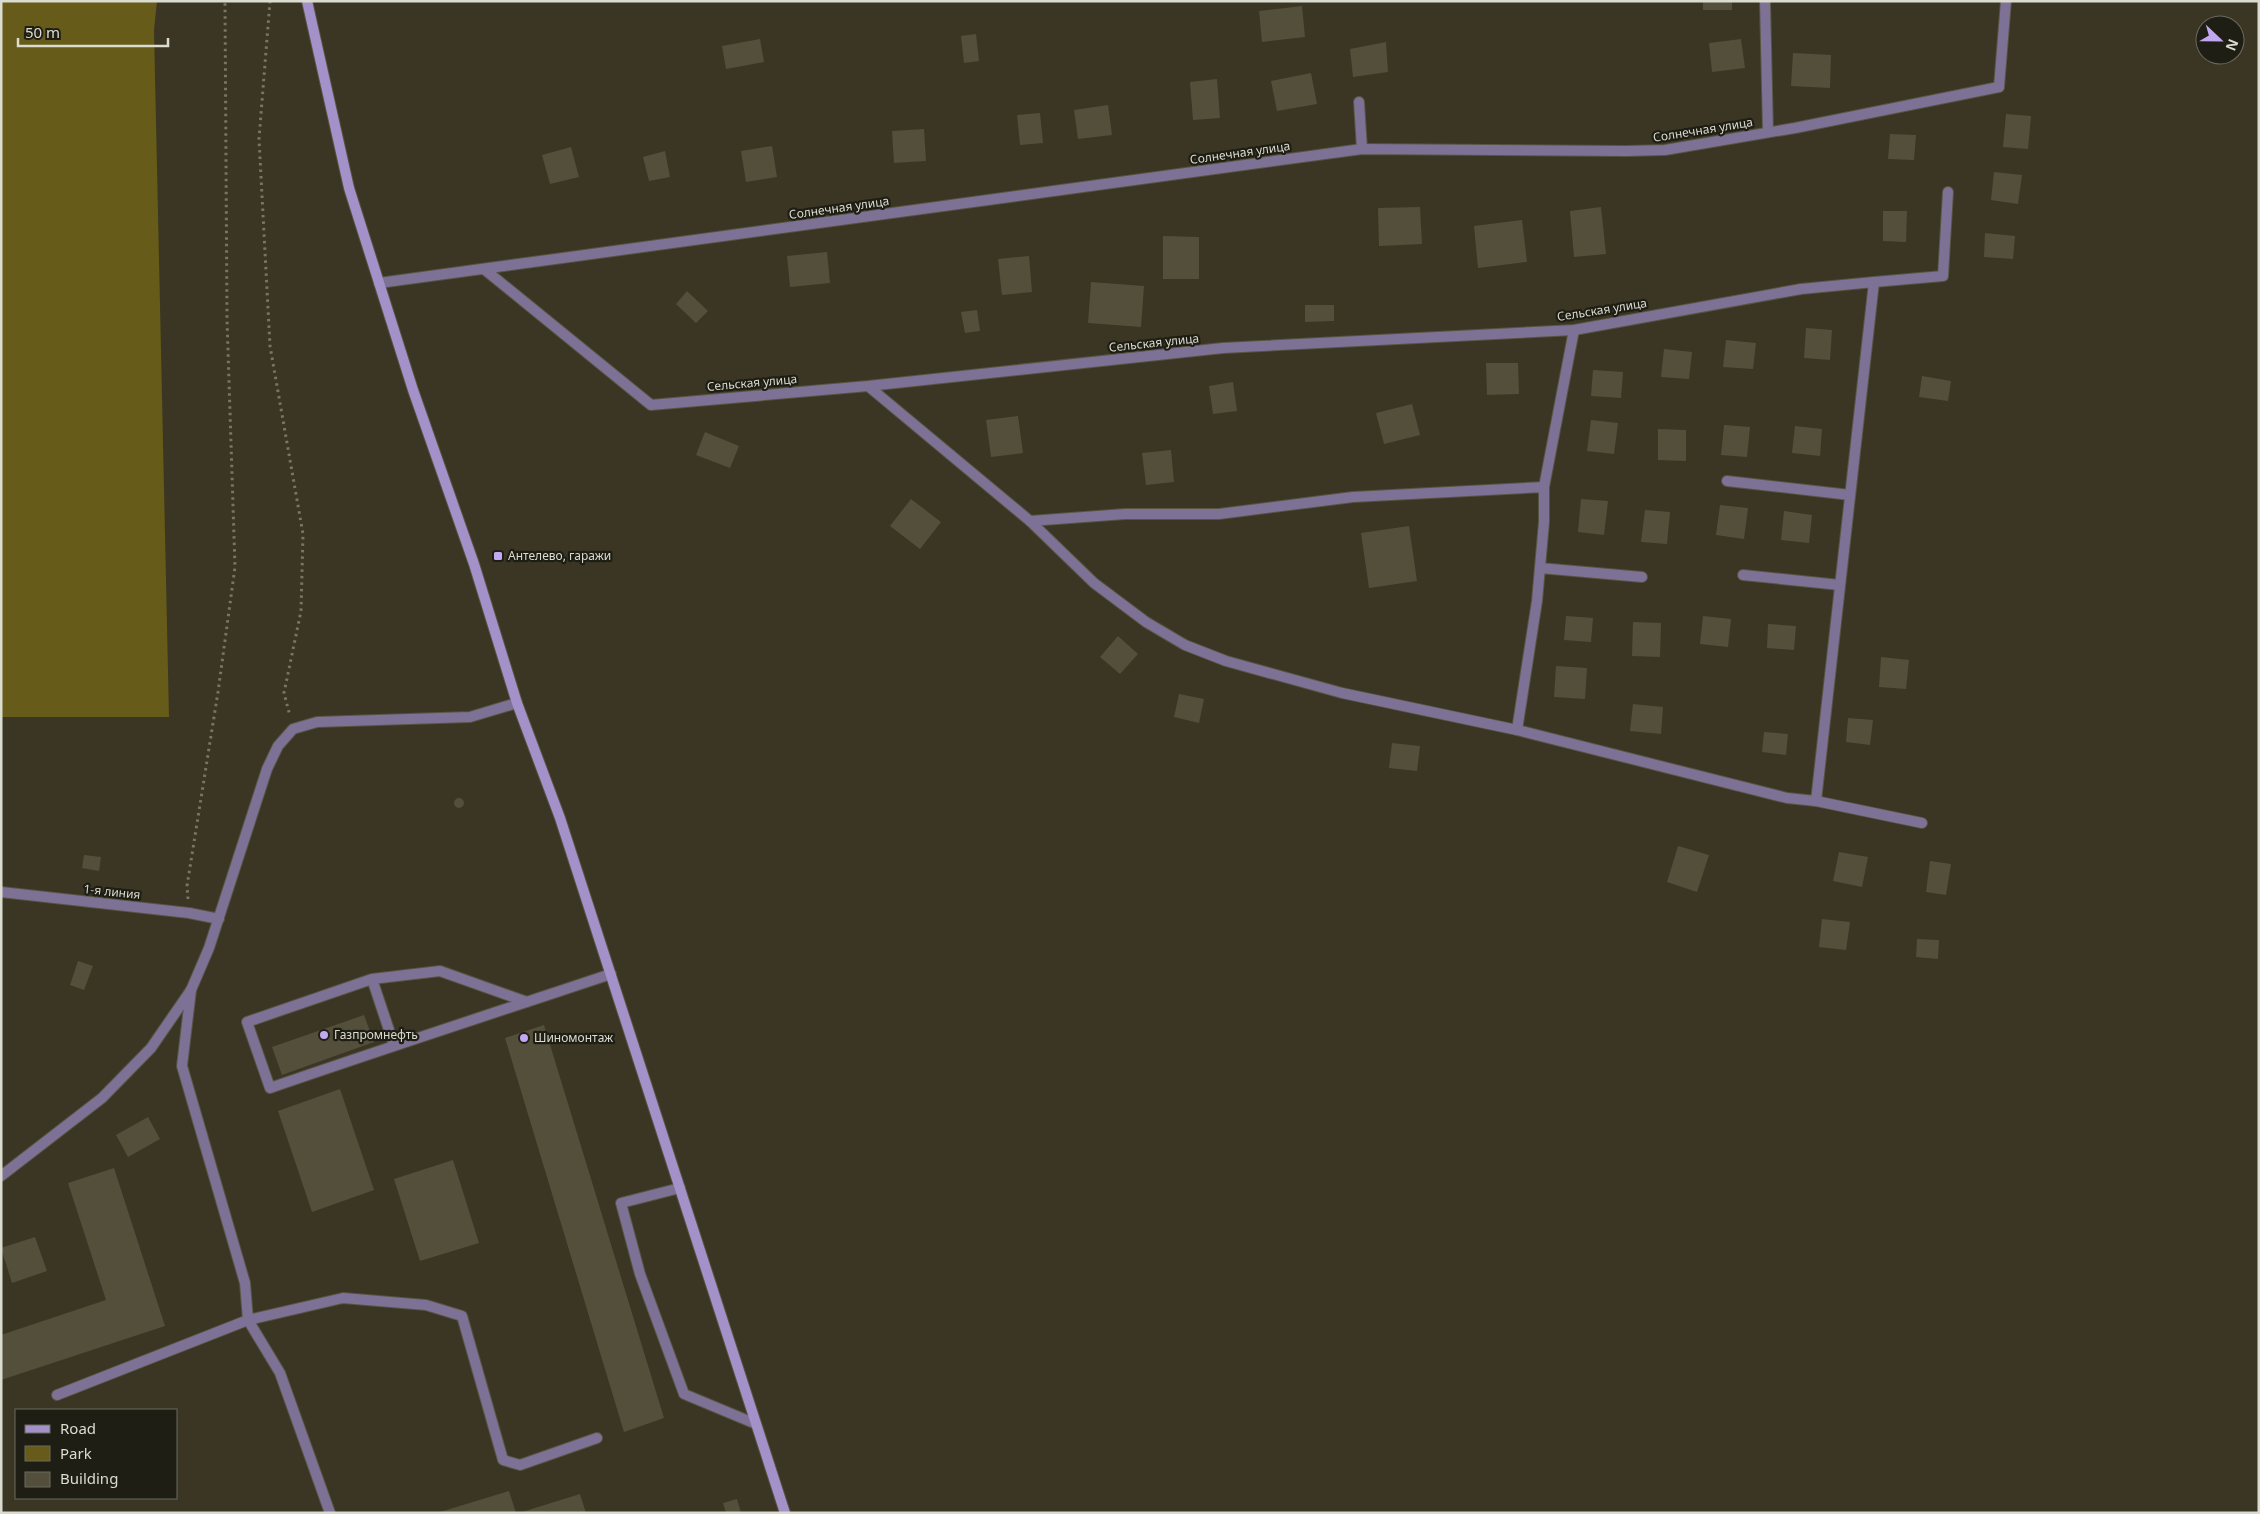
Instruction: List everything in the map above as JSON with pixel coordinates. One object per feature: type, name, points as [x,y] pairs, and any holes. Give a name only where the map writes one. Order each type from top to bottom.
[{"type":"main road","points":[[307,1],[350,188],[379,283],[413,390],[474,564],[517,703],[560,818],[785,1513]]},
{"type":"street","points":[[1765,1],[1768,132]]},
{"type":"street","name":"Солнечная улица","points":[[379,283],[1362,149],[1656,150],[1768,132],[1999,87],[2006,1]]},
{"type":"street","points":[[1359,102],[1362,149]]},
{"type":"street","name":"Сельская улица","points":[[484,269],[651,404],[868,386],[1223,348],[1574,330],[1801,289],[1943,276],[1948,192]]},
{"type":"street","points":[[1816,801],[1874,282]]},
{"type":"street","points":[[1517,730],[1540,568],[1544,487],[1574,330]]},
{"type":"street","points":[[868,386],[1030,520],[1094,583],[1146,622],[1185,645],[1226,661],[1342,693],[1517,730],[1787,798],[1816,801],[1922,823]]},
{"type":"street","points":[[1727,481],[1850,495]]},
{"type":"street","points":[[1030,520],[1125,514],[1219,514],[1354,497],[1544,487]]},
{"type":"street","points":[[1540,568],[1642,577]]},
{"type":"street","points":[[1743,575],[1840,585]]},
{"type":"street","points":[[1,1176],[102,1098],[151,1048],[191,990],[219,919],[267,769],[278,746],[293,729],[317,722],[470,717],[517,703]]},
{"type":"street","name":"1-я линия","points":[[1,892],[189,913],[219,919]]},
{"type":"street","points":[[527,1002],[440,971],[372,979],[247,1022],[270,1088],[611,974]]},
{"type":"street","points":[[372,979],[394,1045]]},
{"type":"street","points":[[191,990],[182,1066],[245,1283],[248,1320],[280,1373],[330,1513]]},
{"type":"street","points":[[680,1188],[621,1203],[640,1274],[684,1394],[756,1424]]},
{"type":"street","points":[[57,1395],[248,1320],[343,1298],[426,1305],[462,1316],[502,1460],[520,1465],[597,1438]]},
{"type":"path","points":[[189,913],[187,886],[218,692],[235,567],[226,319],[225,1]]},
{"type":"path","points":[[270,1],[259,140],[270,346],[303,534],[301,611],[284,693],[293,729]]},
{"type":"green space","points":[[1,1],[157,1],[154,30],[169,717],[1,717]]},
{"type":"building","points":[[1703,1],[1732,1],[1732,10],[1703,10]]},
{"type":"building","points":[[1302,6],[1305,37],[1262,42],[1259,11]]},
{"type":"building","points":[[976,34],[979,61],[964,63],[961,36]]},
{"type":"building","points":[[760,39],[764,62],[726,69],[722,46]]},
{"type":"building","points":[[1741,39],[1745,68],[1712,72],[1709,43]]},
{"type":"building","points":[[1386,42],[1388,72],[1353,77],[1350,49]]},
{"type":"building","points":[[1793,53],[1831,55],[1830,88],[1791,86]]},
{"type":"building","points":[[1311,73],[1317,104],[1277,111],[1271,81]]},
{"type":"building","points":[[1217,79],[1220,118],[1193,120],[1190,82]]},
{"type":"building","points":[[1108,105],[1112,135],[1078,139],[1074,110]]},
{"type":"building","points":[[1040,113],[1043,143],[1020,145],[1017,115]]},
{"type":"building","points":[[2006,114],[2031,116],[2028,149],[2003,147]]},
{"type":"building","points":[[924,129],[926,161],[894,163],[892,131]]},
{"type":"building","points":[[1890,134],[1916,135],[1914,160],[1888,159]]},
{"type":"building","points":[[772,146],[777,177],[746,182],[741,151]]},
{"type":"building","points":[[571,147],[579,177],[550,184],[542,155]]},
{"type":"building","points":[[665,151],[670,177],[649,181],[643,157]]},
{"type":"building","points":[[1994,172],[2022,175],[2018,204],[1991,200]]},
{"type":"building","points":[[1420,207],[1422,244],[1379,246],[1378,208]]},
{"type":"building","points":[[1601,207],[1606,254],[1574,257],[1570,211]]},
{"type":"building","points":[[1883,211],[1907,211],[1906,242],[1883,241]]},
{"type":"building","points":[[1522,220],[1527,262],[1478,268],[1474,226]]},
{"type":"building","points":[[1985,233],[2015,236],[2013,259],[1984,257]]},
{"type":"building","points":[[1163,236],[1199,237],[1199,279],[1163,279]]},
{"type":"building","points":[[827,252],[830,283],[790,287],[787,256]]},
{"type":"building","points":[[1029,256],[1032,292],[1002,295],[998,259]]},
{"type":"building","points":[[1091,282],[1144,286],[1141,327],[1088,323]]},
{"type":"building","points":[[687,291],[708,311],[696,323],[676,304]]},
{"type":"building","points":[[1305,305],[1334,305],[1334,321],[1305,322]]},
{"type":"building","points":[[977,310],[980,331],[965,333],[961,312]]},
{"type":"building","points":[[1806,328],[1832,330],[1830,360],[1804,358]]},
{"type":"building","points":[[1726,340],[1756,343],[1753,369],[1723,367]]},
{"type":"building","points":[[1664,349],[1692,352],[1689,379],[1661,377]]},
{"type":"building","points":[[1486,363],[1518,363],[1519,394],[1487,395]]},
{"type":"building","points":[[1593,370],[1623,372],[1621,398],[1591,396]]},
{"type":"building","points":[[1922,376],[1951,381],[1948,401],[1919,397]]},
{"type":"building","points":[[1233,382],[1237,411],[1213,414],[1209,386]]},
{"type":"building","points":[[1412,404],[1420,435],[1384,444],[1376,413]]},
{"type":"building","points":[[1018,416],[1023,453],[991,457],[986,420]]},
{"type":"building","points":[[1591,420],[1618,423],[1614,454],[1587,451]]},
{"type":"building","points":[[1724,425],[1750,427],[1747,457],[1721,455]]},
{"type":"building","points":[[1795,426],[1822,429],[1820,456],[1792,453]]},
{"type":"building","points":[[1658,429],[1686,430],[1686,461],[1658,460]]},
{"type":"building","points":[[705,432],[739,446],[730,468],[696,455]]},
{"type":"building","points":[[1171,450],[1174,482],[1146,485],[1142,453]]},
{"type":"building","points":[[911,499],[941,522],[920,549],[890,526]]},
{"type":"building","points":[[1581,499],[1608,501],[1604,535],[1578,532]]},
{"type":"building","points":[[1720,505],[1748,508],[1744,539],[1716,535]]},
{"type":"building","points":[[1645,510],[1670,512],[1667,544],[1641,542]]},
{"type":"building","points":[[1784,511],[1812,515],[1809,543],[1781,540]]},
{"type":"building","points":[[1409,526],[1417,581],[1369,588],[1361,533]]},
{"type":"building","points":[[1566,616],[1593,618],[1591,642],[1564,640]]},
{"type":"building","points":[[1703,616],[1731,619],[1728,647],[1700,644]]},
{"type":"building","points":[[1633,622],[1661,623],[1660,657],[1632,656]]},
{"type":"building","points":[[1768,624],[1796,626],[1794,650],[1767,648]]},
{"type":"building","points":[[1118,636],[1138,654],[1120,674],[1100,657]]},
{"type":"building","points":[[1881,657],[1909,660],[1906,689],[1879,687]]},
{"type":"building","points":[[1556,666],[1587,668],[1585,699],[1554,697]]},
{"type":"building","points":[[1179,694],[1204,699],[1199,723],[1174,717]]},
{"type":"building","points":[[1633,704],[1663,707],[1661,734],[1630,731]]},
{"type":"building","points":[[1848,718],[1873,720],[1870,745],[1846,742]]},
{"type":"building","points":[[1764,732],[1788,734],[1786,755],[1762,752]]},
{"type":"building","points":[[1392,743],[1420,746],[1417,771],[1389,768]]},
{"type":"building","points":[[459,798],[464,803],[459,808],[454,803]]},
{"type":"building","points":[[1678,846],[1709,855],[1697,892],[1667,882]]},
{"type":"building","points":[[1839,852],[1868,857],[1862,887],[1833,881]]},
{"type":"building","points":[[84,855],[101,857],[99,871],[82,868]]},
{"type":"building","points":[[1930,861],[1951,864],[1946,895],[1926,892]]},
{"type":"building","points":[[1822,919],[1850,922],[1846,950],[1819,947]]},
{"type":"building","points":[[1917,939],[1939,940],[1938,959],[1916,957]]},
{"type":"building","points":[[78,961],[93,966],[84,990],[70,985]]},
{"type":"building","points":[[364,1015],[374,1042],[282,1075],[272,1047]]},
{"type":"building","points":[[544,1025],[664,1418],[624,1432],[505,1038]]},
{"type":"building","points":[[340,1089],[374,1190],[312,1212],[278,1111]]},
{"type":"building","points":[[148,1117],[160,1139],[128,1157],[116,1135]]},
{"type":"building","points":[[453,1160],[479,1243],[420,1261],[394,1179]]},
{"type":"building","points":[[114,1168],[165,1326],[1,1380],[1,1335],[106,1300],[68,1183]]},
{"type":"building","points":[[35,1237],[47,1271],[12,1283],[1,1248]]},
{"type":"building","points":[[509,1491],[516,1513],[440,1513],[440,1512]]},
{"type":"building","points":[[580,1494],[586,1513],[522,1513],[522,1512]]},
{"type":"building","points":[[737,1499],[741,1513],[726,1513],[723,1503]]},
{"type":"place","name":"Антелево, гаражи","points":[[498,556]]},
{"type":"place","name":"Газпромнефть","points":[[324,1035]]},
{"type":"place","name":"Шиномонтаж","points":[[524,1038]]}]
